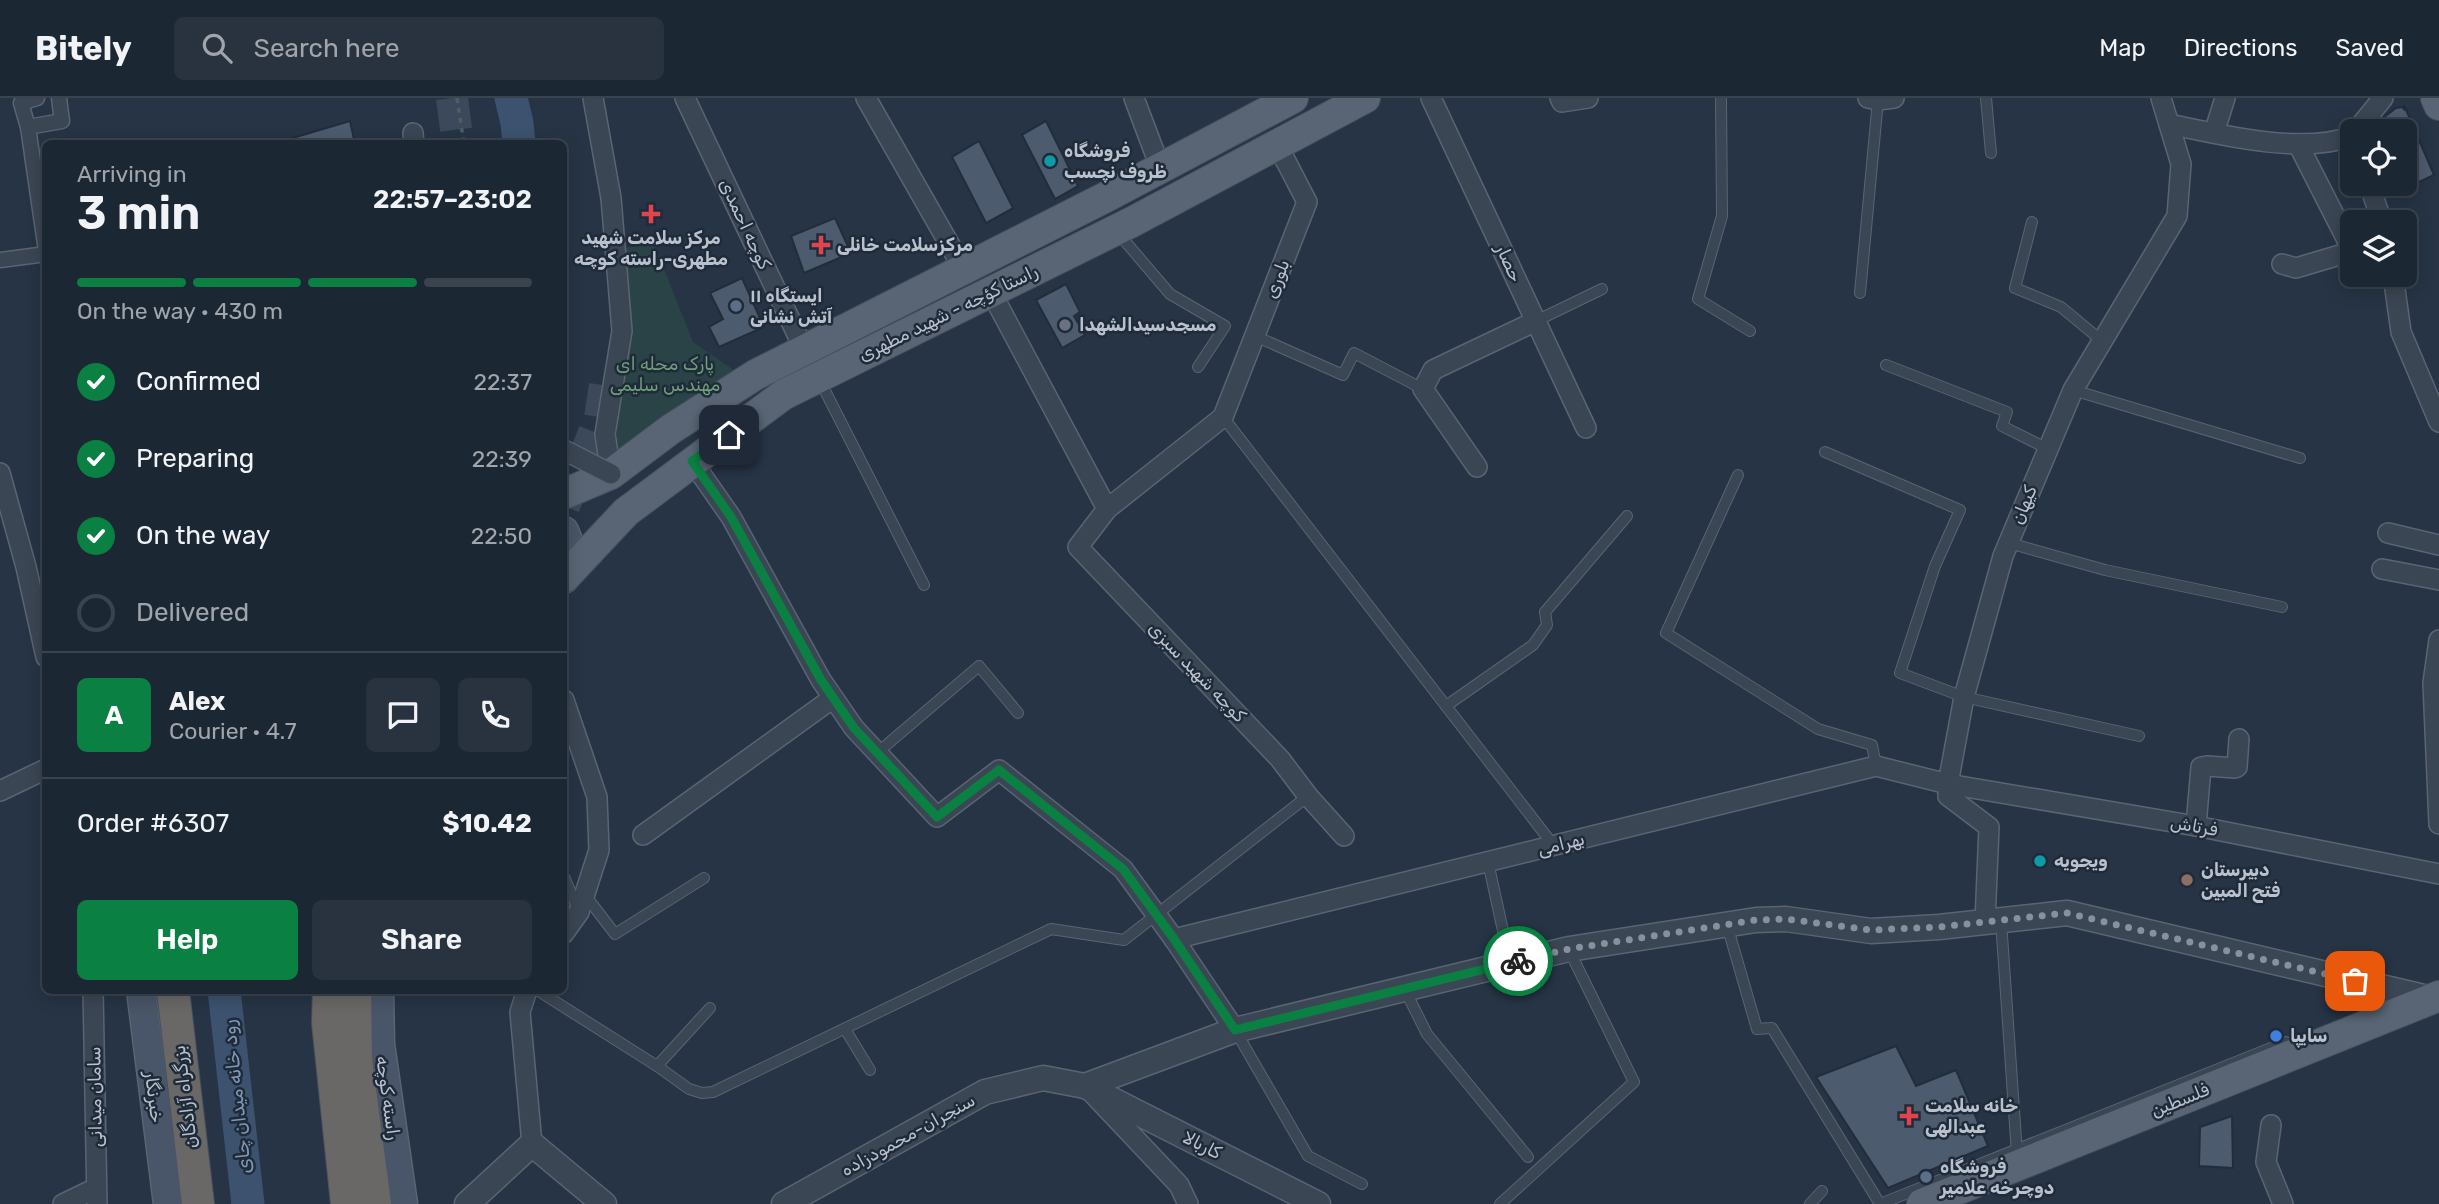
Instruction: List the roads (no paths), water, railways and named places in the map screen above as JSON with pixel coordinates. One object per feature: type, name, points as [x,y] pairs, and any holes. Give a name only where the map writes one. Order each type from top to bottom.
[{"type":"highway","name":"بزرگراه آزادگان","points":[[173,994],[198,1204]]},
{"type":"highway","points":[[329,994],[328,1023],[347,1204]]},
{"type":"highway","points":[[355,994],[356,1059],[375,1204]]},
{"type":"main road","name":"راستا کؤچه - شهید مطهری","points":[[567,493],[611,474],[671,429],[777,363],[1106,197],[1293,98]]},
{"type":"main road","name":"راستا کؤچه - شهید مطهری","points":[[567,575],[635,505],[692,461],[792,391],[1115,230],[1365,98]]},
{"type":"main road","points":[[2436,98],[2439,105]]},
{"type":"main road","points":[[777,363],[792,391]]},
{"type":"main road","points":[[671,429],[692,461]]},
{"type":"main road","points":[[611,474],[604,491],[607,501],[618,507],[635,505]]},
{"type":"main road","points":[[567,538],[567,557]]},
{"type":"main road","name":"خبرنگار","points":[[142,994],[168,1204]]},
{"type":"main road","name":"راسته کوچه","points":[[379,994],[380,1044],[403,1204]]},
{"type":"main road","name":"فلسطین","points":[[1934,1201],[2018,1157],[2420,994]]},
{"type":"street","points":[[37,98],[21,103],[28,127],[42,225]]},
{"type":"street","points":[[28,127],[62,121],[59,98]]},
{"type":"street","points":[[593,98],[611,198],[622,331],[605,434],[611,474]]},
{"type":"street","name":"کوچه احمدی","points":[[685,98],[804,349]]},
{"type":"street","points":[[866,98],[963,268]]},
{"type":"street","points":[[1134,98],[1160,167]]},
{"type":"street","name":"حصار","points":[[1431,98],[1586,428]]},
{"type":"street","points":[[1560,98],[1562,102],[1588,98]]},
{"type":"street","name":"کیهان","points":[[1948,784],[1964,697],[2009,543],[2073,390],[2177,216],[2181,164],[2161,98]]},
{"type":"street","points":[[2214,134],[2225,98]]},
{"type":"street","points":[[2366,119],[2382,99]]},
{"type":"street","points":[[2169,124],[2214,134],[2298,144],[2340,140]]},
{"type":"street","name":"بلوری","points":[[1223,417],[1307,202],[1277,144]]},
{"type":"street","points":[[2283,264],[2296,268],[2343,254],[2348,250],[2349,244],[2298,144]]},
{"type":"street","points":[[0,260],[42,254]]},
{"type":"street","points":[[2395,287],[2401,332],[2439,422]]},
{"type":"street","points":[[991,292],[1107,509]]},
{"type":"street","points":[[1477,467],[1423,389],[1433,370],[1536,321]]},
{"type":"street","name":"کوچه شهید سبزی","points":[[1223,417],[1107,509],[1078,547],[1280,759],[1308,796],[1344,836]]},
{"type":"street","points":[[567,452],[611,474]]},
{"type":"street","points":[[692,461],[731,517],[833,698],[854,728],[937,817],[999,770],[1123,869],[1235,1030]]},
{"type":"street","points":[[0,473],[26,567],[42,639]]},
{"type":"street","points":[[2388,533],[2439,545]]},
{"type":"street","points":[[2382,569],[2439,580]]},
{"type":"street","points":[[2439,640],[2433,683],[2439,824]]},
{"type":"street","points":[[643,835],[833,698]]},
{"type":"street","points":[[567,709],[597,797],[598,850],[582,903],[567,928]]},
{"type":"street","points":[[2196,826],[2201,767],[2237,767],[2239,738]]},
{"type":"street","name":"بهرامی","points":[[1174,939],[1876,766],[1948,784]]},
{"type":"street","points":[[0,791],[42,771]]},
{"type":"street","points":[[1948,784],[1948,796],[1989,827],[1993,921]]},
{"type":"street","name":"فرتاش","points":[[1948,784],[2196,826],[2439,874]]},
{"type":"street","points":[[1188,1204],[1179,1185],[1085,1086],[1235,1030],[1569,949],[1756,920],[1786,919],[1871,930],[2067,913],[2420,994]]},
{"type":"street","name":"سامان میدانی","points":[[93,994],[97,1196]]},
{"type":"street","points":[[526,994],[520,1012],[532,1144],[604,1204]]},
{"type":"street","name":"سنجران-محمودزاده","points":[[784,1204],[985,1092],[1042,1078],[1085,1086]]},
{"type":"street","name":"کاربالا","points":[[1085,1086],[1318,1204]]},
{"type":"street","points":[[2271,1125],[2266,1162],[2283,1204]]},
{"type":"street","points":[[467,1204],[532,1144]]},
{"type":"street","points":[[64,1204],[97,1196]]},
{"type":"lane","points":[[1721,98],[1722,216],[1698,299],[1750,331]]},
{"type":"lane","points":[[1986,98],[1991,153]]},
{"type":"lane","points":[[1860,293],[1880,99]]},
{"type":"lane","points":[[2032,222],[2015,288],[2061,307],[2102,341]]},
{"type":"lane","points":[[1115,230],[1170,294],[1226,326],[1198,367]]},
{"type":"lane","points":[[1536,321],[1602,289]]},
{"type":"lane","points":[[1255,336],[1343,375],[1354,353],[1423,389]]},
{"type":"lane","points":[[1886,365],[2007,412],[2002,426],[2048,449]]},
{"type":"lane","points":[[818,377],[924,584]]},
{"type":"lane","points":[[2073,390],[2300,458]]},
{"type":"lane","points":[[1223,417],[1555,846]]},
{"type":"lane","points":[[1825,452],[1960,510],[1935,566],[1900,674],[1964,697],[2139,736]]},
{"type":"lane","points":[[1738,475],[1667,633],[1818,729],[1872,745],[1876,766]]},
{"type":"lane","points":[[1446,705],[1533,645],[1547,625],[1545,612],[1627,516]]},
{"type":"lane","points":[[2009,543],[2105,570],[2282,607]]},
{"type":"lane","points":[[877,753],[979,666],[1018,713]]},
{"type":"lane","points":[[543,994],[689,1089],[702,1093],[713,1092],[1051,929],[1124,940],[1308,796]]},
{"type":"lane","points":[[1488,862],[1510,964]]},
{"type":"lane","points":[[567,881],[582,903],[615,934],[704,878]]},
{"type":"lane","points":[[1993,921],[2018,1157]]},
{"type":"lane","points":[[1727,925],[1757,1029],[1772,1028],[1880,1204],[2018,1157],[2294,1038]]},
{"type":"lane","points":[[1500,1204],[1634,1082],[1569,949]]},
{"type":"lane","points":[[1405,990],[1427,1034],[1528,1157]]},
{"type":"lane","points":[[657,1066],[710,1008]]},
{"type":"lane","points":[[845,1029],[870,1070]]},
{"type":"lane","points":[[1235,1030],[1308,1156],[1362,1184]]},
{"type":"lane","points":[[1811,1204],[1822,1191]]},
{"type":"waterway","name":"رود خانه میدان چای","points":[[511,98],[519,140]]},
{"type":"waterway","name":"رود خانه میدان چای","points":[[224,994],[248,1204]]},
{"type":"tunnel","points":[[452,98],[457,140]]},
{"type":"tunnel","points":[[567,499],[600,418],[605,385]]},
{"type":"place","name":"فروشگاه ظروف نچسب","points":[[1050,161]]},
{"type":"place","name":"مرکز سلامت شهید مطهری-راسته کوچه","points":[[651,214]]},
{"type":"place","name":"مرکزسلامت خانلی","points":[[821,245]]},
{"type":"place","name":"ایستگاه ۱۱ آتش نشانی","points":[[736,306]]},
{"type":"place","name":"مسجدسیدالشهدا","points":[[1065,325]]},
{"type":"place","name":"ویجویه","points":[[2040,861]]},
{"type":"place","name":"دبیرستان فتح المبین","points":[[2187,880]]},
{"type":"place","name":"سایپا","points":[[2276,1036]]},
{"type":"place","name":"خانه سلامت عبدالهی","points":[[1909,1116]]},
{"type":"place","name":"فروشگاه دوچرخه علامیر","points":[[1926,1177]]},
{"type":"park label","name":"پارک محله ای مهندس سلیمی","points":[[665,374]]}]
